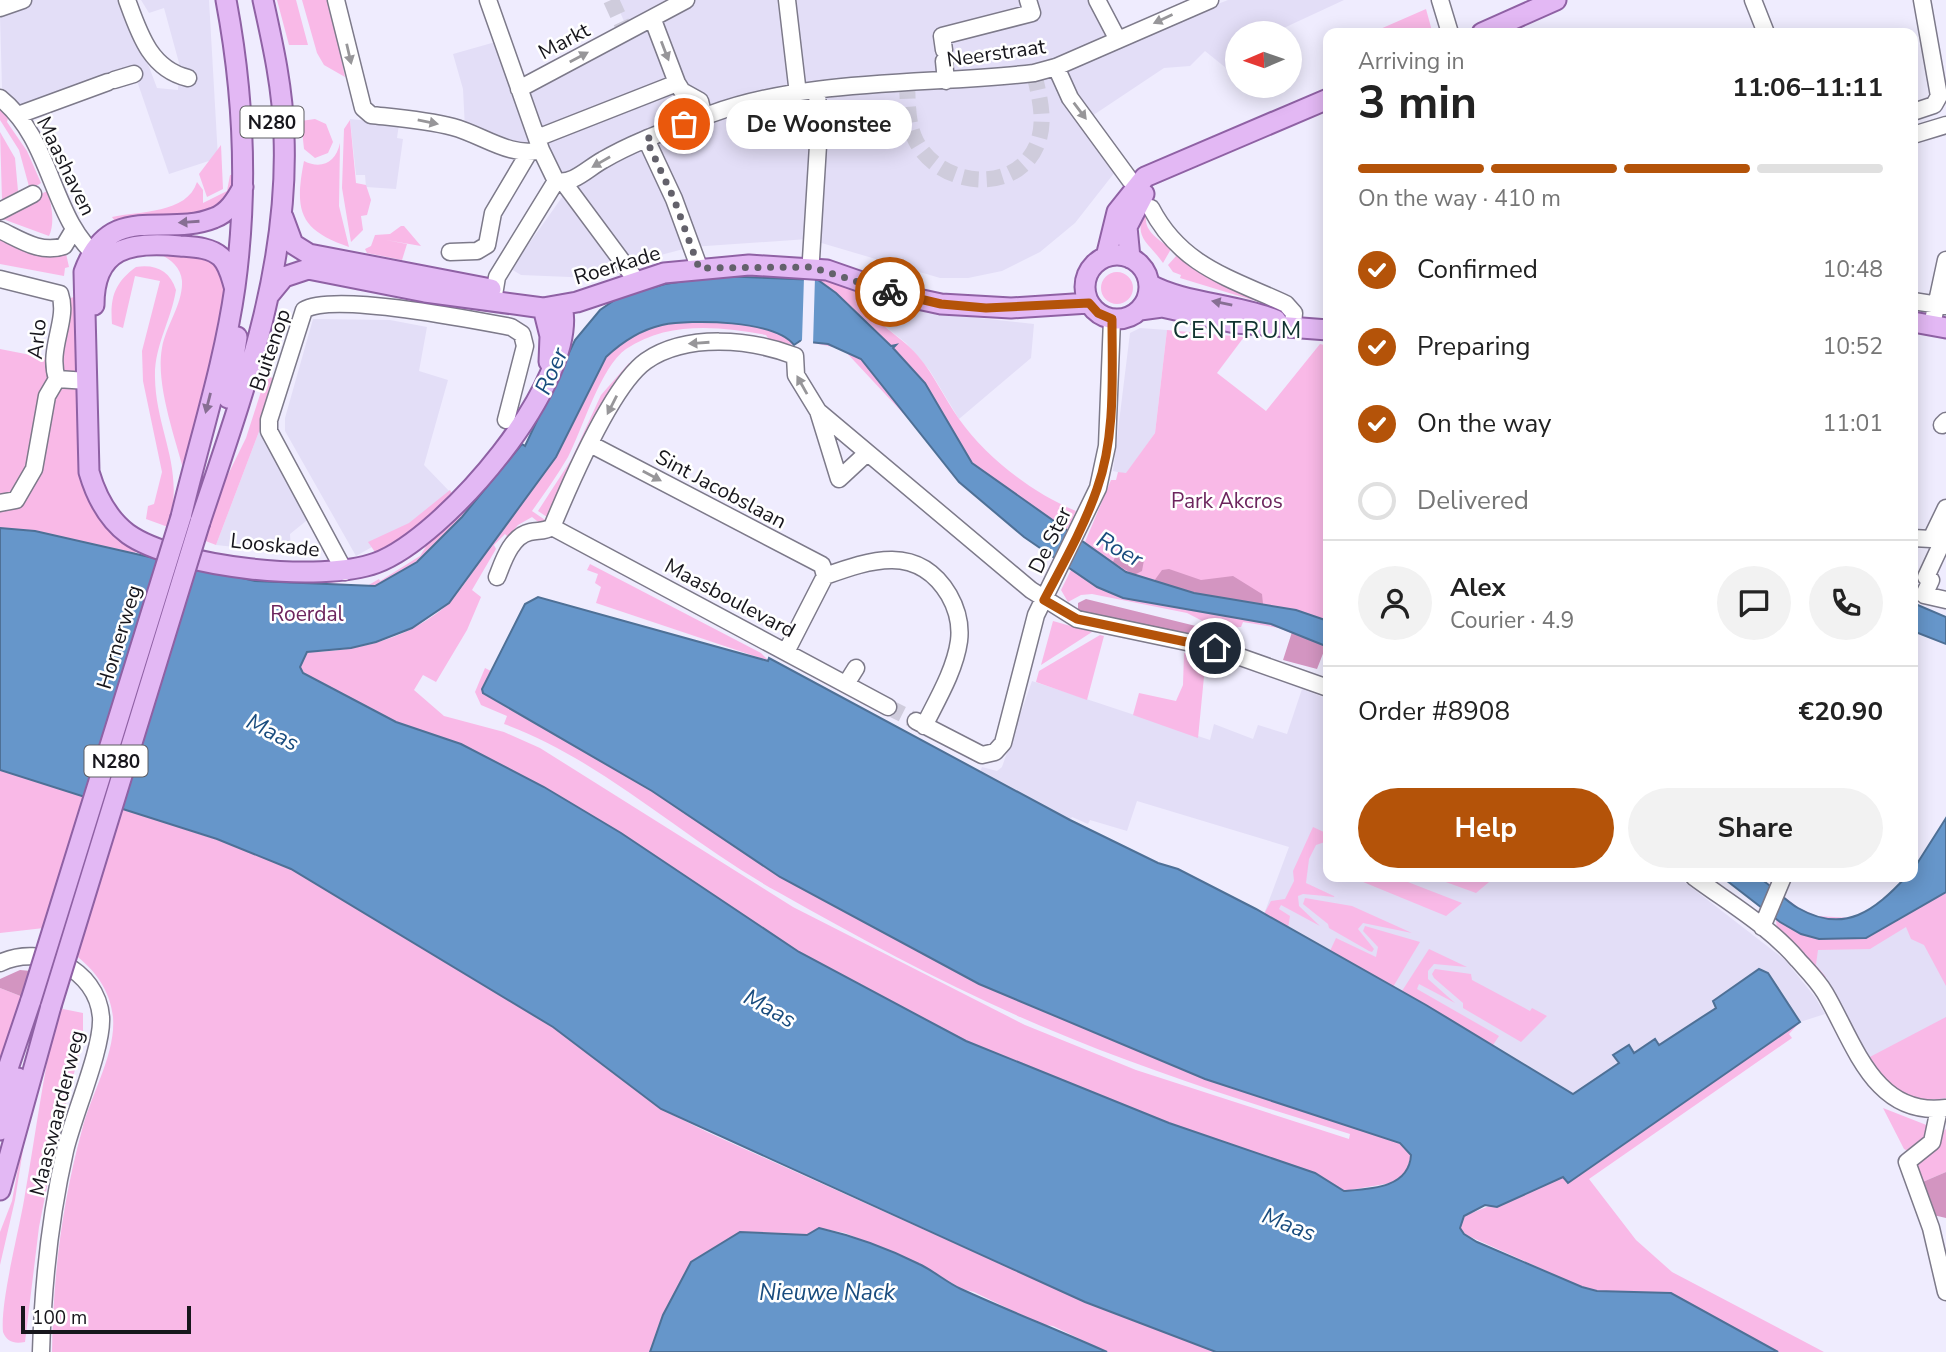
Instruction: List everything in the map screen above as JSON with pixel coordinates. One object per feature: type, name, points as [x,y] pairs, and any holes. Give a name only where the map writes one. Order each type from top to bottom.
[{"type":"main road","name":"N280","points":[[226,0],[240,89],[243,187]]},
{"type":"main road","name":"N280","points":[[238,0],[252,121],[259,244]]},
{"type":"main road","name":"N280","points":[[252,0],[272,111],[273,193],[259,244]]},
{"type":"main road","name":"N280","points":[[263,0],[282,106],[282,215],[270,294]]},
{"type":"main road","points":[[1517,26],[1556,0]]},
{"type":"main road","points":[[1106,257],[1115,216],[1137,186],[1153,172],[1185,161],[1323,101]]},
{"type":"main road","points":[[1130,258],[1126,230],[1135,206],[1152,185],[1185,161]]},
{"type":"main road","points":[[99,258],[114,234],[131,226],[214,218],[230,206],[243,187]]},
{"type":"main road","name":"Hornerweg","points":[[191,520],[234,289],[243,187]]},
{"type":"main road","points":[[282,215],[293,244],[309,254],[494,296]]},
{"type":"main road","points":[[99,258],[138,244],[200,248],[223,260],[234,289]]},
{"type":"main road","name":"Hornerweg","points":[[0,1130],[5,1097],[41,1003],[252,327],[259,244]]},
{"type":"main road","points":[[1140,310],[1147,299],[1149,284],[1142,267],[1130,258],[1106,257],[1095,264],[1088,276],[1086,289],[1089,303],[1098,313],[1112,319],[1128,317],[1140,310],[1162,307],[1235,323],[1323,329]]},
{"type":"main road","name":"Looskade","points":[[99,258],[83,280],[89,472],[101,502],[129,534],[153,547],[223,564],[315,574],[345,572],[395,555],[427,534],[524,424],[545,383],[565,331],[553,306]]},
{"type":"main road","name":"Roerkade","points":[[494,296],[553,298],[553,306],[664,273],[699,268],[811,263],[899,295],[941,304],[1011,308],[1089,303]]},
{"type":"main road","points":[[270,294],[284,277],[308,269],[494,296]]},
{"type":"main road","points":[[1149,284],[1167,292],[1241,308],[1290,325]]},
{"type":"main road","name":"Hornerweg","points":[[191,520],[248,378],[270,294]]},
{"type":"main road","name":"Hornerweg","points":[[0,1190],[41,1003]]},
{"type":"main road","name":"Hornerweg","points":[[0,1146],[5,1097]]},
{"type":"street","points":[[0,8],[23,0]]},
{"type":"street","points":[[127,0],[148,51],[175,75],[188,78]]},
{"type":"street","points":[[336,0],[363,108],[371,115],[456,128],[512,150],[536,147],[677,83]]},
{"type":"street","points":[[488,0],[536,147],[560,182],[611,244],[632,276]]},
{"type":"street","name":"Markt","points":[[519,89],[624,29],[653,20],[686,0]]},
{"type":"street","points":[[787,0],[798,94]]},
{"type":"street","points":[[946,81],[942,36],[1032,13],[1028,0]]},
{"type":"street","points":[[1097,0],[1118,40]]},
{"type":"street","name":"Neerstraat","points":[[560,182],[646,139],[754,101],[817,92],[1034,73],[1210,0]]},
{"type":"street","points":[[1440,0],[1448,28]]},
{"type":"street","points":[[1753,0],[1764,28]]},
{"type":"street","points":[[1918,110],[1934,105],[1938,90],[1922,0]]},
{"type":"street","points":[[653,20],[677,83],[682,91],[700,101],[704,117]]},
{"type":"street","points":[[1056,66],[1070,98],[1137,186]]},
{"type":"street","points":[[18,115],[134,74]]},
{"type":"street","points":[[811,263],[819,129],[817,92]]},
{"type":"street","name":"Maashaven","points":[[0,98],[18,115],[43,188],[73,231],[99,258]]},
{"type":"street","points":[[1918,133],[1946,125]]},
{"type":"street","points":[[646,139],[674,199],[699,268]]},
{"type":"street","points":[[450,252],[477,251],[487,245],[493,213],[536,147]]},
{"type":"street","points":[[494,296],[497,277],[560,182]]},
{"type":"street","points":[[0,211],[43,188]]},
{"type":"street","points":[[1151,208],[1163,232],[1183,253],[1213,271],[1286,304],[1294,313],[1290,325]]},
{"type":"street","points":[[0,230],[44,250],[64,246],[73,231]]},
{"type":"street","points":[[1930,325],[1940,304],[1946,260]]},
{"type":"street","name":"Arlo","points":[[0,279],[60,294],[62,307],[52,363],[57,379],[88,382]]},
{"type":"street","points":[[1918,302],[1940,304]]},
{"type":"street","name":"Buitenop","points":[[345,572],[269,431],[302,313],[313,306],[351,304],[511,327],[522,334],[525,346],[519,373]]},
{"type":"street","name":"De Ster","points":[[825,576],[868,561],[896,559],[920,566],[944,586],[954,604],[959,641],[954,662],[920,724],[982,755],[995,752],[1003,743],[1036,615],[1098,488],[1107,446],[1112,319]]},
{"type":"street","points":[[497,577],[506,555],[516,541],[529,532],[545,531],[552,527],[624,385],[644,362],[659,353],[686,344],[715,342],[767,348],[796,356],[796,375],[818,411],[839,479],[867,453]]},
{"type":"street","points":[[506,420],[519,373],[545,383]]},
{"type":"street","points":[[0,503],[16,500],[34,469],[47,396],[57,379]]},
{"type":"street","points":[[818,411],[1044,600],[1077,619],[1215,648],[1323,686]]},
{"type":"street","name":"Sint Jacobslaan","points":[[592,445],[822,565],[825,576]]},
{"type":"street","points":[[1918,538],[1931,538],[1946,508]]},
{"type":"street","name":"Maasboulevard","points":[[552,527],[888,707]]},
{"type":"street","points":[[1946,534],[1926,577],[1931,580],[1924,595],[1946,600]]},
{"type":"street","points":[[786,652],[825,576]]},
{"type":"street","points":[[846,684],[856,668]]},
{"type":"street","points":[[1701,882],[1762,927],[1796,957],[1824,990],[1865,1071],[1882,1090],[1906,1104],[1942,1108],[1932,1142],[1907,1162],[1931,1228],[1946,1292]]},
{"type":"street","points":[[1762,927],[1781,882]]},
{"type":"street","name":"Maaswaarderweg","points":[[0,963],[29,956],[50,958],[67,965],[87,982],[101,1014],[100,1035],[66,1149],[54,1207],[46,1267],[41,1352]]},
{"type":"shaded area","points":[[31,0],[124,0],[157,88],[178,90],[179,63],[164,8],[149,13],[141,0],[209,0],[218,158],[169,174],[136,78],[23,111],[2,88],[0,16],[3,10]]},
{"type":"shaded area","points":[[615,0],[1089,0],[1118,50],[1172,22],[1228,0],[1344,0],[1299,21],[1225,21],[1225,67],[1205,51],[1190,66],[1164,68],[1092,116],[1128,163],[1115,172],[1075,223],[1040,252],[1002,271],[968,278],[940,278],[808,239],[691,247],[627,264],[594,278],[521,275],[511,269],[565,193],[546,150],[465,129],[463,89],[453,54],[506,39],[520,80],[626,26]]},
{"type":"shaded area","points":[[350,119],[399,124],[397,138],[403,139],[396,189],[366,187],[365,175],[356,175]]},
{"type":"shaded area","points":[[898,302],[924,312],[1034,324],[1031,358],[959,419],[930,371],[906,343],[882,324]]},
{"type":"shaded area","points":[[313,319],[390,320],[427,327],[419,371],[448,380],[424,465],[452,494],[375,552],[372,547],[356,556],[285,431],[285,418]]},
{"type":"shaded area","points":[[1140,328],[1167,330],[1155,433],[1126,474],[1113,471],[1130,333]]},
{"type":"shaded area","points":[[260,429],[311,517],[290,534],[291,553],[216,545]]},
{"type":"shaded area","points":[[1133,552],[1144,560],[1142,571],[1134,575],[1113,562],[1115,557]]},
{"type":"shaded area","points":[[1169,569],[1201,580],[1233,576],[1262,594],[1263,604],[1194,593],[1154,581],[1162,570]]},
{"type":"shaded area","points":[[1086,599],[1208,629],[1215,636],[1212,643],[1078,612],[1078,603]]},
{"type":"shaded area","points":[[1292,632],[1323,645],[1323,654],[1317,669],[1283,660]]},
{"type":"shaded area","points":[[1032,681],[1210,740],[1214,724],[1253,739],[1258,725],[1287,734],[1302,689],[1323,697],[1323,882],[1684,882],[1785,960],[1825,1014],[1800,1022],[1768,973],[1713,1001],[1716,1007],[1659,1046],[1634,1054],[1613,1055],[1619,1063],[1573,1094],[1426,1005],[1264,914],[1289,847],[1137,801],[1127,831],[1090,820],[1088,824],[1072,817],[1070,820],[980,772],[982,767],[997,771],[1002,767]]},
{"type":"shaded area","points":[[1909,911],[1946,966],[1946,1098],[1934,1100],[1866,1059],[1826,977],[1816,965],[1817,950]]},
{"type":"shaded area","points":[[20,970],[31,971],[23,997],[0,988],[0,979]]},
{"type":"shaded area","points":[[1946,1172],[1946,1218],[1929,1214],[1918,1184]]},
{"type":"green space","points":[[277,0],[296,0],[308,45],[289,45]]},
{"type":"green space","points":[[302,0],[329,0],[345,77],[324,65],[317,53]]},
{"type":"green space","points":[[1426,9],[1431,28],[1382,28]]},
{"type":"green space","points":[[0,106],[9,114],[7,122],[27,151],[41,183],[30,190],[19,150],[0,120]]},
{"type":"green space","points":[[315,119],[326,124],[333,142],[328,153],[315,158],[304,149],[301,121]]},
{"type":"green space","points":[[350,120],[356,183],[366,185],[371,200],[367,215],[361,216],[363,230],[351,242],[342,188],[344,129]]},
{"type":"green space","points":[[0,132],[15,158],[18,191],[2,200]]},
{"type":"green space","points":[[340,143],[339,206],[349,247],[320,234],[304,217],[301,206],[304,161],[317,165],[327,162],[335,155]]},
{"type":"green space","points":[[221,145],[223,189],[207,197],[199,174]]},
{"type":"green space","points":[[230,175],[233,175],[233,187],[218,212],[119,227],[112,217],[173,206],[192,192],[197,182],[203,190],[203,203],[227,191]]},
{"type":"green space","points":[[47,191],[52,214],[49,236],[0,218],[0,215]]},
{"type":"green space","points":[[1145,208],[1148,229],[1171,249],[1163,263],[1141,233]]},
{"type":"green space","points":[[404,226],[421,246],[386,240],[407,244],[402,260],[367,253],[365,249],[371,246],[375,235],[390,234]]},
{"type":"green space","points":[[0,233],[65,249],[69,267],[65,268],[64,276],[0,264]]},
{"type":"green space","points":[[159,254],[213,258],[225,279],[216,351],[186,480],[164,396],[161,363],[164,339],[180,298],[182,281],[175,264]]},
{"type":"green space","points":[[1177,255],[1195,270],[1275,307],[1180,278],[1181,275],[1173,272],[1168,265]]},
{"type":"green space","points":[[136,267],[161,270],[170,278],[176,290],[155,366],[157,398],[174,487],[168,527],[146,519],[148,506],[154,504],[162,472],[143,381],[142,351],[160,281],[135,276],[123,328],[112,324],[115,292],[123,279]]},
{"type":"green space","points":[[1117,272],[1129,276],[1133,288],[1129,300],[1117,304],[1105,300],[1101,288],[1105,276]]},
{"type":"green space","name":"Park Akcros","points":[[815,277],[851,290],[853,286],[860,288],[858,294],[870,297],[877,310],[888,317],[882,324],[918,356],[954,411],[983,447],[1027,484],[1076,511],[1067,530],[1085,542],[1111,480],[1116,480],[1118,472],[1126,473],[1155,433],[1167,330],[1244,337],[1217,373],[1266,411],[1320,344],[1323,345],[1323,619],[1296,610],[1323,623],[1323,647],[1279,628],[1243,622],[1241,627],[1218,629],[1187,613],[1092,594],[1081,595],[1068,602],[1061,590],[1071,570],[961,483],[929,441],[843,349],[788,338],[794,345],[770,341],[766,335],[730,329],[694,328],[642,340],[617,357],[600,384],[568,457],[532,511],[548,522],[542,525],[532,517],[518,525],[508,537],[505,534],[494,545],[496,549],[472,590],[481,597],[467,630],[436,682],[423,675],[414,690],[444,716],[504,732],[540,748],[793,907],[1025,1025],[1136,1070],[1349,1139],[1350,1134],[1156,1071],[1079,1042],[941,980],[842,928],[744,872],[611,780],[541,740],[504,724],[507,716],[481,705],[475,692],[485,668],[491,671],[482,689],[483,693],[652,791],[780,877],[979,984],[1205,1079],[1400,1143],[1411,1155],[1407,1170],[1397,1182],[1344,1191],[1315,1173],[1169,1123],[966,1041],[799,952],[621,833],[544,787],[461,744],[396,722],[304,673],[300,667],[308,652],[345,649],[382,641],[433,616],[461,589],[480,561],[414,618],[230,576],[231,573],[367,586],[420,556],[430,540],[459,515],[521,444],[526,445],[581,334]]},
{"type":"green space","points":[[74,297],[79,360],[75,389],[79,393],[78,449],[85,485],[136,549],[135,554],[35,531],[0,528],[0,349],[46,358],[57,357],[67,299]]},
{"type":"green space","points":[[629,363],[633,367],[550,519],[538,511],[571,460],[601,395]]},
{"type":"green space","points":[[266,376],[276,379],[216,545],[203,540],[218,495],[246,438]]},
{"type":"green space","points":[[450,490],[452,494],[425,519],[375,552],[368,542],[409,523]]},
{"type":"green space","points":[[590,564],[761,653],[769,661],[596,603],[601,587],[595,583],[598,574],[587,570]]},
{"type":"green space","points":[[1053,621],[1092,632],[1041,665]]},
{"type":"green space","points":[[1100,635],[1104,636],[1087,700],[1036,682],[1039,671]]},
{"type":"green space","points":[[1184,653],[1206,656],[1198,738],[1133,715],[1139,693],[1176,701],[1183,685]]},
{"type":"green space","points":[[0,770],[85,797],[44,928],[0,933]]},
{"type":"green space","points":[[120,808],[248,850],[315,880],[553,1027],[661,1109],[707,1132],[1085,1302],[1216,1352],[1107,1352],[1053,1326],[1040,1324],[974,1292],[962,1289],[920,1264],[845,1233],[819,1228],[807,1235],[740,1232],[691,1261],[663,1315],[650,1352],[52,1352],[54,1296],[69,1185],[86,1116],[107,1060],[113,1031],[113,1017],[105,989],[89,967],[75,955]]},
{"type":"green space","points":[[1946,818],[1946,986],[1924,945],[1911,939],[1906,927],[1870,949],[1818,950],[1816,965],[1826,977],[1821,978],[1777,933],[1776,918],[1729,882],[1765,882],[1799,908],[1817,916],[1851,918],[1869,913],[1907,882],[1918,882],[1918,862]]},
{"type":"green space","points":[[1313,827],[1323,832],[1323,843],[1316,845],[1309,859],[1306,883],[1336,897],[1303,894],[1298,896],[1299,906],[1320,926],[1281,905],[1279,909],[1290,916],[1288,928],[1264,914],[1271,901],[1285,899],[1294,881],[1293,871]]},
{"type":"green space","points":[[1363,882],[1408,882],[1462,903],[1446,916]]},
{"type":"green space","points":[[1446,882],[1489,882],[1476,893]]},
{"type":"green space","points":[[1305,898],[1352,906],[1412,933],[1363,923],[1358,929],[1374,949],[1372,952],[1329,928],[1328,924],[1303,904]]},
{"type":"green space","points":[[1365,926],[1420,942],[1393,987],[1330,951],[1336,938],[1376,957],[1378,947],[1363,931]]},
{"type":"green space","points":[[1429,949],[1467,967],[1434,964],[1428,971],[1428,979],[1455,1003],[1419,984],[1417,989],[1499,1036],[1493,1045],[1402,991]]},
{"type":"green space","points":[[1435,969],[1471,974],[1472,980],[1530,1011],[1532,1008],[1547,1016],[1521,1042],[1463,1008],[1463,1003],[1434,978],[1432,974]]},
{"type":"green space","points":[[0,988],[23,997],[0,1057]]},
{"type":"green space","points":[[58,1008],[83,1013],[83,1039],[55,1146],[39,1227],[25,1342],[14,1342],[3,1332],[4,1302]]},
{"type":"green space","points":[[1946,1017],[1946,1098],[1910,1096],[1883,1078],[1866,1059]]},
{"type":"green space","points":[[1800,1022],[1789,1034],[1792,1038],[1589,1179],[1636,1240],[1672,1272],[1824,1352],[1778,1352],[1671,1293],[1597,1291],[1582,1287],[1464,1234],[1460,1228],[1464,1216],[1563,1177],[1569,1183]]},
{"type":"green space","points":[[36,1068],[15,1200],[0,1265],[0,1232],[12,1201]]},
{"type":"green space","points":[[1883,1108],[1929,1126],[1929,1137],[1908,1151],[1904,1149]]},
{"type":"green space","points":[[1946,1129],[1946,1172],[1918,1184],[1917,1168],[1920,1160],[1934,1140]]},
{"type":"water","name":"Maas","points":[[718,276],[818,280],[836,293],[891,346],[896,345],[893,348],[925,383],[972,463],[1126,572],[1194,593],[1296,610],[1323,619],[1323,645],[1271,624],[1123,598],[1097,587],[1024,537],[959,482],[861,359],[828,344],[800,341],[794,345],[769,330],[752,326],[692,322],[662,325],[646,330],[606,357],[556,457],[449,603],[412,628],[376,642],[351,648],[307,652],[300,667],[303,673],[396,722],[461,744],[544,787],[621,833],[799,952],[966,1041],[1169,1123],[1315,1173],[1344,1191],[1387,1185],[1403,1174],[1409,1166],[1411,1155],[1400,1143],[1205,1079],[979,984],[780,877],[652,791],[483,693],[482,689],[525,604],[538,597],[768,661],[769,658],[1070,820],[1158,863],[1178,869],[1256,909],[1426,1005],[1573,1094],[1619,1063],[1613,1055],[1629,1045],[1634,1053],[1655,1039],[1659,1045],[1716,1008],[1713,1001],[1759,969],[1768,973],[1800,1022],[1568,1183],[1563,1177],[1497,1207],[1485,1205],[1464,1216],[1460,1228],[1477,1242],[1582,1287],[1597,1291],[1671,1293],[1778,1352],[1216,1352],[1085,1302],[661,1109],[553,1027],[291,869],[217,839],[0,770],[0,528],[35,531],[255,581],[375,586],[417,562],[462,517],[522,444],[525,446],[575,340],[600,310],[619,297],[665,284]]},
{"type":"water","points":[[1918,605],[1946,617],[1946,644],[1918,633]]},
{"type":"water","points":[[1946,818],[1946,892],[1866,938],[1819,939],[1801,934],[1780,922],[1728,882],[1765,882],[1798,908],[1815,916],[1845,919],[1871,908],[1901,882],[1918,882],[1918,862]]},
{"type":"water","name":"Nieuwe Nack","points":[[819,1228],[895,1253],[961,1289],[1107,1352],[650,1352],[663,1315],[691,1262],[740,1232],[807,1235]]},
{"type":"pier","points":[[804,277],[815,277],[813,345],[798,345],[802,340]]},
{"type":"tunnel","points":[[611,0],[623,26]]},
{"type":"tunnel","points":[[907,83],[911,127],[916,141],[927,157],[959,176],[997,178],[1014,172],[1028,160],[1038,142],[1042,116],[1034,73]]},
{"type":"tunnel","points":[[888,707],[916,721]]},
{"type":"way so far","points":[[684,124],[646,139],[674,199],[699,268],[749,265],[811,267],[845,275],[890,292]]},
{"type":"place","name":"De Woonstee","points":[[684,124]]},
{"type":"district","name":"CENTRUM","points":[[1238,330]]},
{"type":"route","points":[[890,292],[941,304],[986,308],[1089,303],[1098,313],[1112,319],[1107,446],[1098,488],[1044,600],[1077,619],[1215,648]]},
{"type":"water label","name":"Roer","points":[[551,371]]},
{"type":"water label","name":"Roer","points":[[1120,549]]},
{"type":"park label","name":"Roerdal","points":[[307,614]]}]
